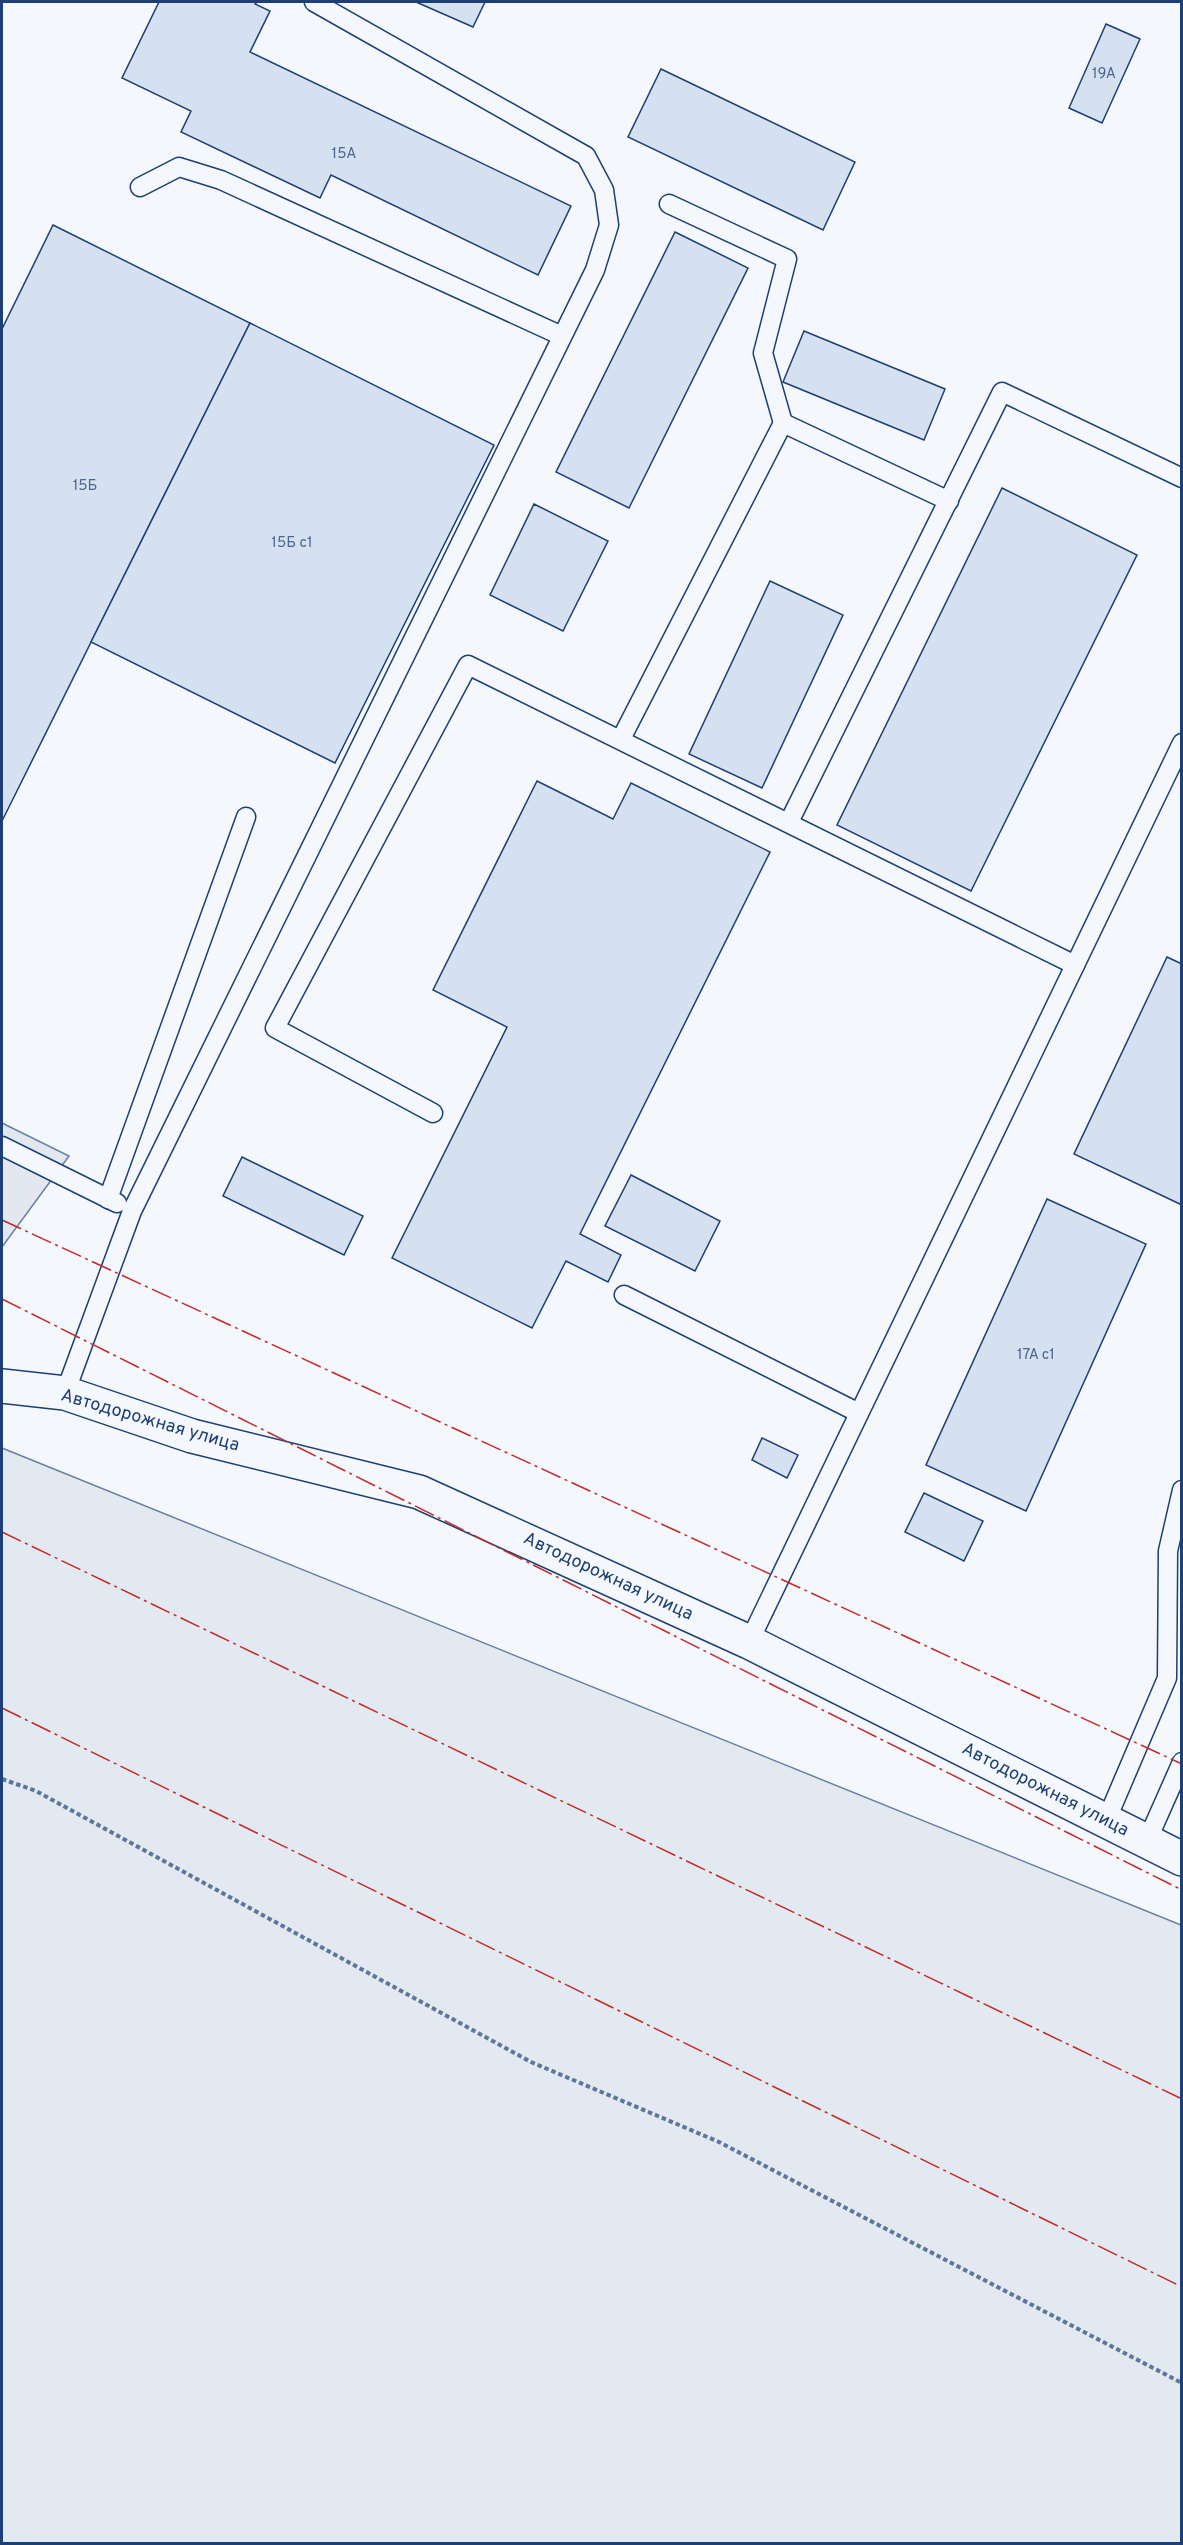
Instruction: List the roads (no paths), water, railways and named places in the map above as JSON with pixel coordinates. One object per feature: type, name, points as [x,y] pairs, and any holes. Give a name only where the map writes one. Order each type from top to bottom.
[{"type":"street","name":"Автодорожная улица","points":[[2,1386],[65,1393],[192,1436],[419,1492],[749,1642],[1182,1859]]},
{"type":"lane","points":[[65,1393],[132,1211],[595,270],[609,225],[603,190],[586,156],[314,2]]},
{"type":"lane","points":[[140,187],[179,167],[221,180],[562,336]]},
{"type":"lane","points":[[621,739],[783,423],[763,353],[787,259],[669,204]]},
{"type":"lane","points":[[789,822],[1002,392],[1182,478]]},
{"type":"lane","points":[[783,423],[948,501]]},
{"type":"lane","points":[[433,1113],[275,1028],[468,665],[1075,965]]},
{"type":"lane","points":[[749,1642],[1182,743]]},
{"type":"lane","points":[[108,1199],[246,817]]},
{"type":"lane","points":[[2,1146],[132,1211]]},
{"type":"lane","points":[[624,1295],[860,1413]]},
{"type":"lane","points":[[1106,1821],[1167,1678],[1168,1551],[1182,1490]]},
{"type":"lane","points":[[1147,1841],[1182,1762]]}]
